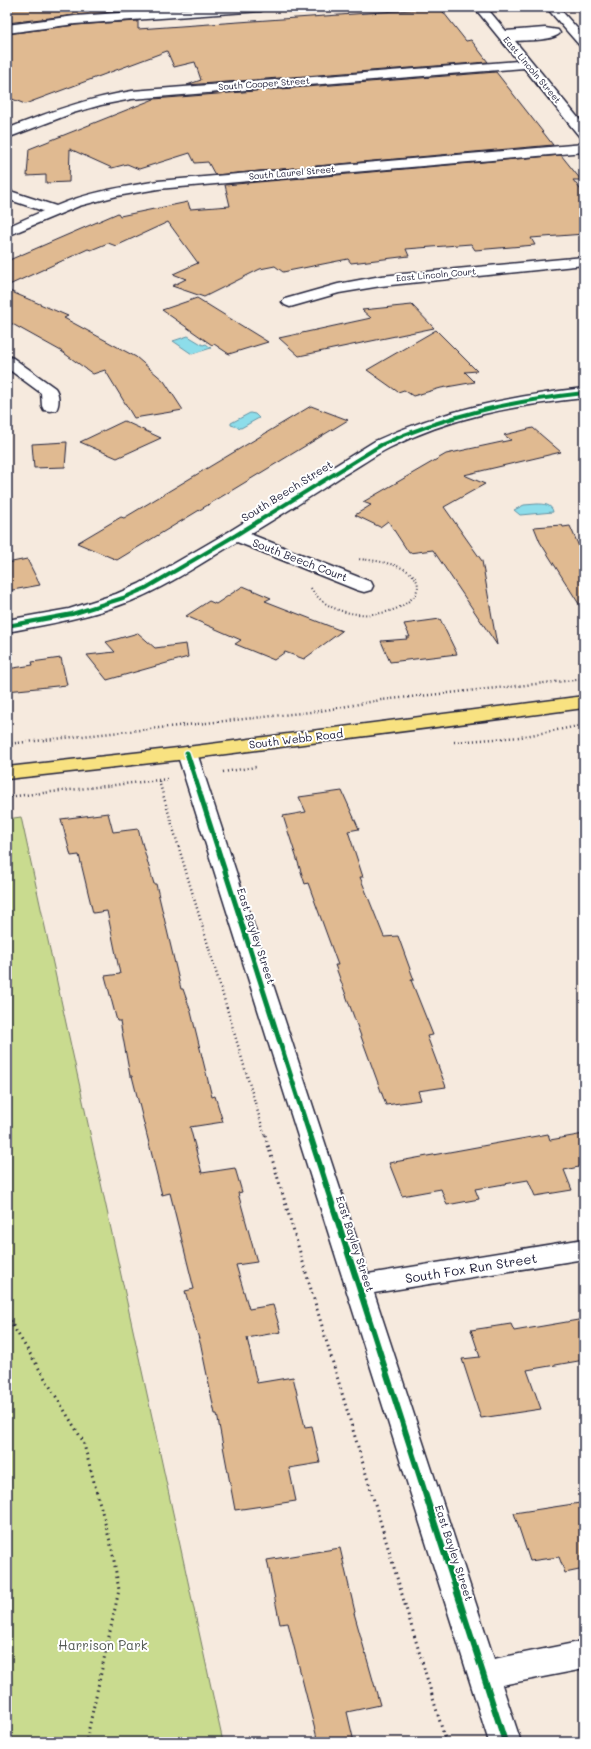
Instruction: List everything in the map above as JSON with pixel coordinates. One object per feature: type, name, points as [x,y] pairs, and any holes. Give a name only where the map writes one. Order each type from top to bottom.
[{"type":"main road","name":"South Webb Road","points":[[7,773],[584,702]]},
{"type":"street","points":[[7,29],[75,20],[261,7]]},
{"type":"street","name":"East Lincoln Street","points":[[480,7],[584,133]]},
{"type":"street","points":[[552,7],[579,31],[584,43]]},
{"type":"street","points":[[504,37],[545,32],[554,33],[579,31]]},
{"type":"street","name":"South Cooper Street","points":[[7,134],[73,108],[102,100],[132,95],[527,64]]},
{"type":"street","name":"South Laurel Street","points":[[7,232],[54,210],[116,192],[178,182],[584,148]]},
{"type":"street","points":[[7,194],[54,210]]},
{"type":"street","name":"East Lincoln Court","points":[[290,302],[358,284],[399,278],[584,261]]},
{"type":"street","points":[[7,361],[49,391],[50,406]]},
{"type":"street","name":"South Beech Street","points":[[7,626],[72,614],[123,598],[167,577],[359,457],[404,433],[452,416],[497,404],[531,398],[584,393]]},
{"type":"street","name":"South Beech Court","points":[[236,535],[364,586]]},
{"type":"street","name":"East Bayley Street","points":[[187,752],[357,1286],[505,1742]]},
{"type":"street","name":"South Fox Run Street","points":[[357,1286],[584,1249]]},
{"type":"street","points":[[484,1675],[584,1655]]},
{"type":"path","points":[[7,744],[204,722],[320,711],[381,700],[584,679]]},
{"type":"path","points":[[7,797],[168,779]]},
{"type":"path","points":[[159,781],[446,1742]]},
{"type":"path","points":[[7,1316],[83,1441],[112,1549],[119,1590],[86,1742]]},
{"type":"green space","name":"Harrison Park","points":[[21,817],[223,1742],[7,1742],[7,819]]},
{"type":"water","points":[[188,336],[203,345],[206,344],[211,348],[192,354],[173,341]]},
{"type":"water","points":[[250,413],[255,414],[259,418],[241,428],[231,425],[231,423]]},
{"type":"water","points":[[544,504],[551,507],[553,512],[520,515],[514,510],[524,505]]},
{"type":"building","points":[[7,7],[138,7],[138,10],[75,15],[7,23]]},
{"type":"building","points":[[440,8],[466,41],[471,40],[488,62],[187,85],[201,80],[195,62],[174,67],[167,51],[25,104],[7,97],[7,34],[75,25],[138,21],[138,29]]},
{"type":"building","points":[[496,72],[553,145],[215,175],[208,162],[195,163],[190,153],[139,169],[127,164],[112,168],[70,149],[69,182],[46,183],[46,175],[27,176],[29,149],[154,99]]},
{"type":"building","points":[[561,155],[581,180],[573,180],[584,194],[584,234],[531,238],[535,245],[475,250],[471,244],[406,249],[409,256],[351,263],[348,259],[283,272],[275,266],[260,269],[204,297],[172,286],[186,279],[173,274],[198,263],[168,222],[116,246],[108,243],[91,250],[88,249],[7,286],[7,261],[118,213],[120,216],[188,202],[190,209],[230,206],[225,185]]},
{"type":"building","points":[[7,290],[68,316],[64,318],[136,357],[164,381],[183,410],[134,418],[105,370],[93,374],[61,351],[7,321]]},
{"type":"building","points":[[197,298],[268,342],[229,354],[214,344],[212,345],[162,310]]},
{"type":"building","points":[[412,305],[434,328],[299,356],[279,338],[371,318],[362,310]]},
{"type":"building","points":[[436,330],[477,371],[465,372],[475,382],[441,388],[413,396],[404,390],[398,392],[367,370]]},
{"type":"building","points":[[311,406],[348,420],[117,560],[77,543],[121,517],[124,518]]},
{"type":"building","points":[[124,421],[161,438],[117,458],[80,442]]},
{"type":"building","points":[[533,428],[561,452],[464,475],[485,484],[444,507],[482,561],[497,645],[433,550],[409,553],[388,521],[380,527],[355,515],[371,505],[363,502],[446,454],[511,440],[504,435]]},
{"type":"building","points":[[67,442],[65,467],[34,468],[32,444]]},
{"type":"building","points":[[562,525],[563,527],[570,526],[584,558],[584,612],[540,542],[534,527]]},
{"type":"building","points":[[27,559],[40,585],[7,591],[7,563]]},
{"type":"building","points":[[243,586],[271,598],[265,601],[342,631],[304,659],[285,652],[274,660],[235,644],[241,640],[186,616],[209,601],[216,604]]},
{"type":"building","points":[[440,619],[457,654],[390,662],[381,641],[407,639],[406,637],[410,637],[404,624]]},
{"type":"building","points":[[138,633],[155,648],[186,644],[188,657],[107,680],[87,655],[115,652],[106,642]]},
{"type":"building","points":[[61,658],[67,685],[7,691],[7,669],[33,665],[32,662]]},
{"type":"building","points":[[342,791],[359,829],[348,831],[363,877],[360,877],[384,937],[398,936],[414,980],[411,980],[433,1035],[427,1036],[446,1087],[418,1091],[421,1100],[386,1105],[335,965],[338,965],[308,883],[305,884],[283,816],[306,812],[299,797]]},
{"type":"building","points":[[108,813],[113,832],[138,829],[154,884],[156,884],[181,989],[183,989],[191,1012],[212,1097],[215,1096],[223,1122],[190,1127],[202,1173],[235,1168],[242,1192],[238,1193],[257,1262],[236,1265],[249,1309],[273,1305],[281,1332],[247,1338],[257,1383],[293,1377],[305,1427],[312,1426],[320,1463],[289,1468],[296,1501],[235,1510],[217,1414],[215,1414],[201,1346],[185,1291],[194,1289],[170,1193],[162,1195],[132,1076],[130,1076],[120,1021],[117,1021],[105,976],[120,974],[107,911],[93,913],[79,855],[71,856],[61,819]]},
{"type":"building","points":[[548,1134],[550,1140],[584,1134],[584,1166],[564,1170],[572,1190],[535,1196],[528,1180],[475,1189],[479,1199],[447,1205],[441,1189],[402,1196],[389,1163]]},
{"type":"building","points":[[584,1319],[584,1360],[527,1370],[541,1409],[481,1418],[462,1359],[480,1357],[471,1330],[511,1324],[514,1331]]},
{"type":"building","points":[[580,1503],[584,1514],[584,1569],[565,1573],[559,1557],[530,1561],[514,1513]]},
{"type":"building","points":[[340,1548],[354,1613],[380,1705],[347,1712],[354,1742],[318,1742],[288,1623],[280,1624],[267,1560]]},
{"type":"cycle path","points":[[7,626],[72,614],[123,598],[146,588],[236,535],[381,445],[430,424],[480,409],[531,399],[584,393]]},
{"type":"cycle path","points":[[187,753],[505,1742]]}]
